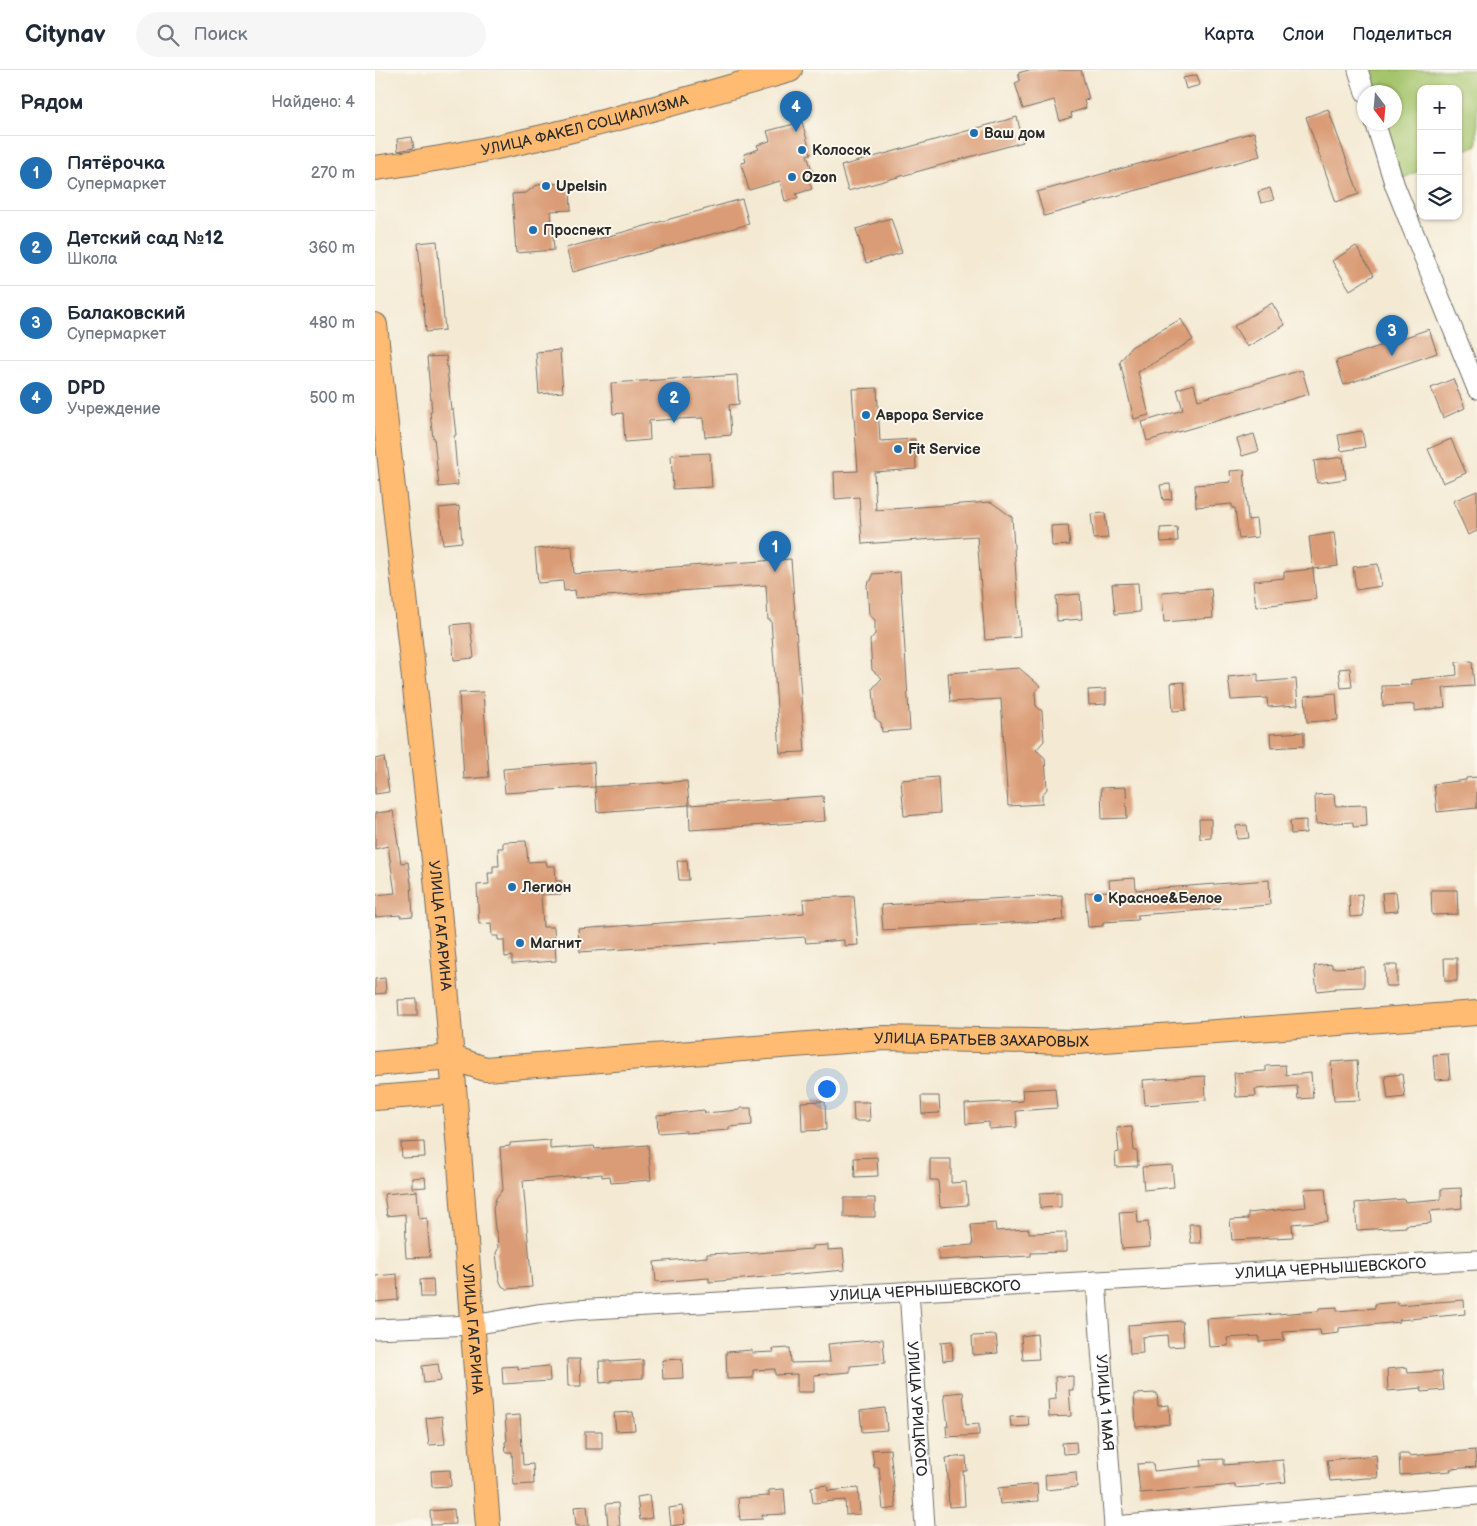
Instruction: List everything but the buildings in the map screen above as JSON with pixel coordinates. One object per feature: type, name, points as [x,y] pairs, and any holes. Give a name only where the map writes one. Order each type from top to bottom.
[{"type":"main road","name":"УЛИЦА ФАКЕЛ СОЦИАЛИЗМА","points":[[375,168],[451,156],[579,128],[790,70]]},
{"type":"main road","name":"УЛИЦА ГАГАРИНА","points":[[375,325],[431,824],[488,1526]]},
{"type":"main road","name":"УЛИЦА БРАТЬЕВ ЗАХАРОВЫХ","points":[[451,1057],[485,1069],[884,1038],[1077,1042],[1477,1013]]},
{"type":"main road","points":[[375,1064],[451,1057]]},
{"type":"main road","points":[[375,1098],[454,1092],[485,1069]]},
{"type":"street","points":[[1358,70],[1363,85]]},
{"type":"street","points":[[1378,130],[1395,186],[1477,388]]},
{"type":"street","name":"УЛИЦА ЧЕРНЫШЕВСКОГО","points":[[375,1329],[473,1325],[537,1314],[575,1310],[1477,1260]]},
{"type":"street","name":"УЛИЦА 1 МАЯ","points":[[1096,1281],[1114,1526]]},
{"type":"street","name":"УЛИЦА УРИЦКОГО","points":[[909,1291],[925,1526]]},
{"type":"street","points":[[1114,1526],[1477,1495]]},
{"type":"green space","points":[[1366,70],[1477,70],[1477,145],[1462,151],[1462,85],[1417,85],[1417,172],[1399,180],[1383,130],[1402,130],[1402,85],[1370,85]]},
{"type":"place","name":"DPD","points":[[796,132]]},
{"type":"place","name":"Ваш дом","points":[[974,133]]},
{"type":"place","name":"Колосок","points":[[802,150]]},
{"type":"place","name":"Ozon","points":[[792,177]]},
{"type":"place","name":"Upelsin","points":[[546,186]]},
{"type":"place","name":"Проспект","points":[[533,230]]},
{"type":"place","name":"Балаковский","points":[[1392,356]]},
{"type":"place","name":"Аврора Service","points":[[866,415]]},
{"type":"place","name":"Детский сад №12","points":[[674,423]]},
{"type":"place","name":"Fit Service","points":[[898,449]]},
{"type":"place","name":"Пятёрочка","points":[[775,572]]},
{"type":"place","name":"Легион","points":[[512,887]]},
{"type":"place","name":"Красное&Белое","points":[[1098,898]]},
{"type":"place","name":"Магнит","points":[[520,943]]}]
